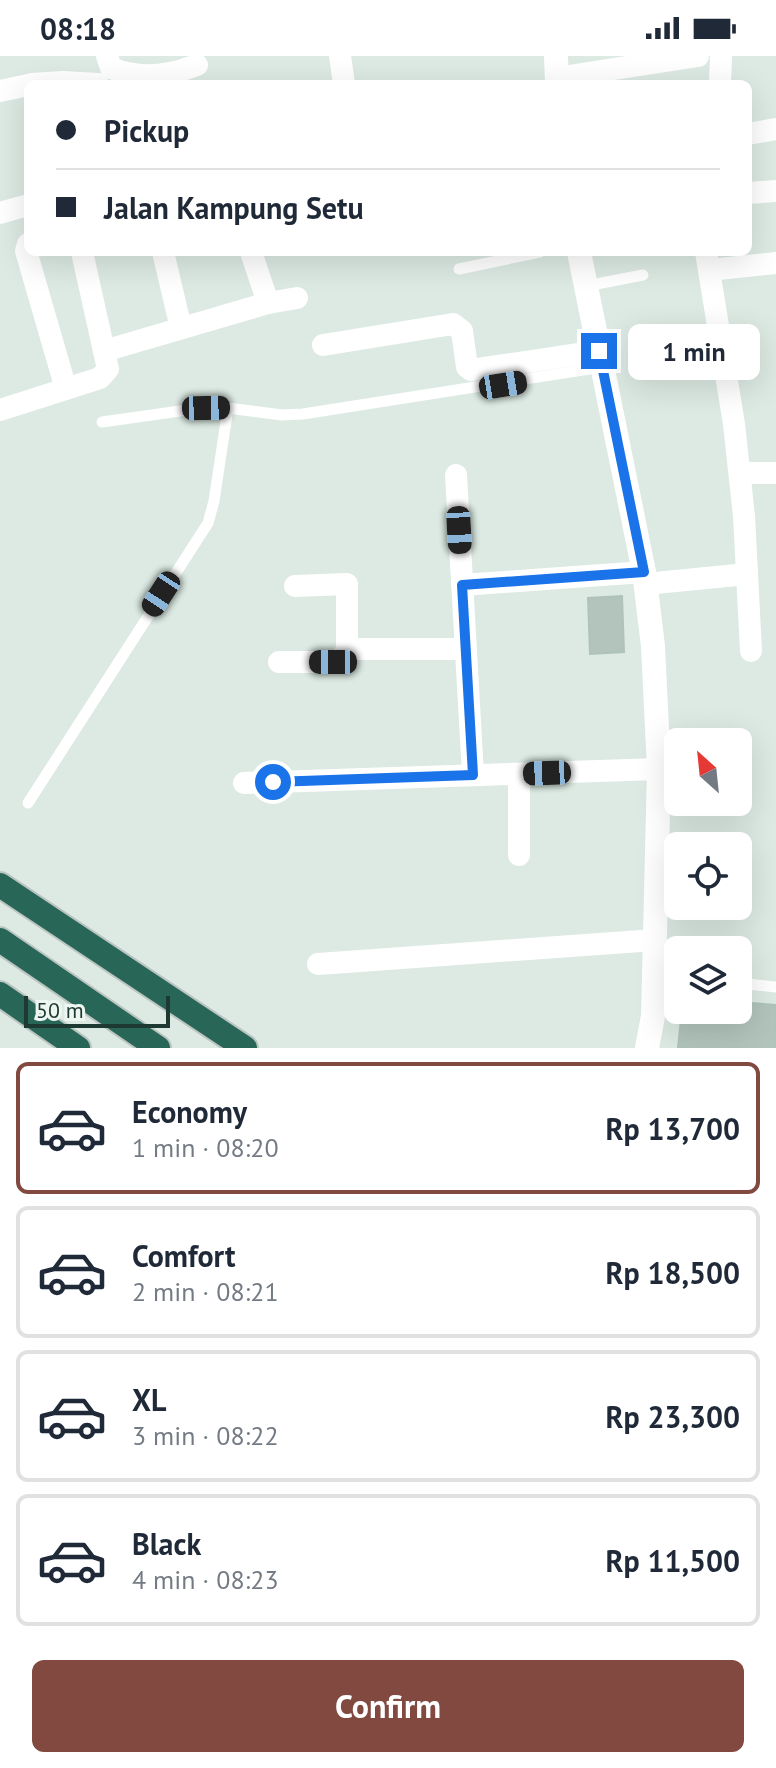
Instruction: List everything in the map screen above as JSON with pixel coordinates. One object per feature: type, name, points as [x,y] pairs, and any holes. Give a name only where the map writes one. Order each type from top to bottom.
[{"type":"highway","points":[[0,885],[245,1048]]},
{"type":"highway","points":[[0,940],[158,1048]]},
{"type":"highway","points":[[0,994],[78,1048]]},
{"type":"street","points":[[107,56],[111,68],[122,73],[174,74],[197,65]]},
{"type":"street","points":[[340,56],[343,80]]},
{"type":"street","points":[[557,73],[698,56]]},
{"type":"street","points":[[720,80],[721,56]]},
{"type":"street","points":[[0,91],[24,86]]},
{"type":"street","points":[[752,133],[776,129]]},
{"type":"street","points":[[752,193],[776,191]]},
{"type":"street","points":[[0,213],[24,206]]},
{"type":"street","points":[[27,256],[66,389]]},
{"type":"street","points":[[0,410],[66,389],[105,374],[108,369],[83,256]]},
{"type":"street","points":[[164,256],[181,328]]},
{"type":"street","points":[[252,256],[268,303]]},
{"type":"street","points":[[580,256],[645,578],[653,646],[659,769],[655,940],[664,969]]},
{"type":"street","points":[[751,651],[740,473],[708,261],[776,263]]},
{"type":"street","points":[[104,351],[268,303],[297,298]]},
{"type":"street","points":[[323,345],[453,324],[462,331],[467,367],[471,370],[600,359]]},
{"type":"street","points":[[740,473],[776,473]]},
{"type":"street","points":[[456,475],[473,775]]},
{"type":"street","points":[[462,585],[747,574]]},
{"type":"street","points":[[279,662],[333,662],[343,657],[347,649],[347,584],[295,586]]},
{"type":"street","points":[[347,649],[465,649]]},
{"type":"street","points":[[244,783],[659,769]]},
{"type":"street","points":[[519,774],[519,855]]},
{"type":"street","points":[[318,964],[655,940]]},
{"type":"street","points":[[647,1048],[664,982]]},
{"type":"lane","points":[[459,269],[521,256]]},
{"type":"lane","points":[[586,286],[643,275]]},
{"type":"lane","points":[[102,422],[228,408],[282,415],[303,414],[600,359]]},
{"type":"lane","points":[[28,803],[208,523],[228,408]]},
{"type":"lane","points":[[752,984],[776,987]]},
{"type":"building","points":[[622,596],[624,652],[590,654],[588,598]]},
{"type":"building","points":[[752,1003],[776,1005],[776,1048],[678,1048],[681,1024],[752,1024]]},
{"type":"route","points":[[273,782],[473,775],[462,585],[644,572],[599,351]]}]
